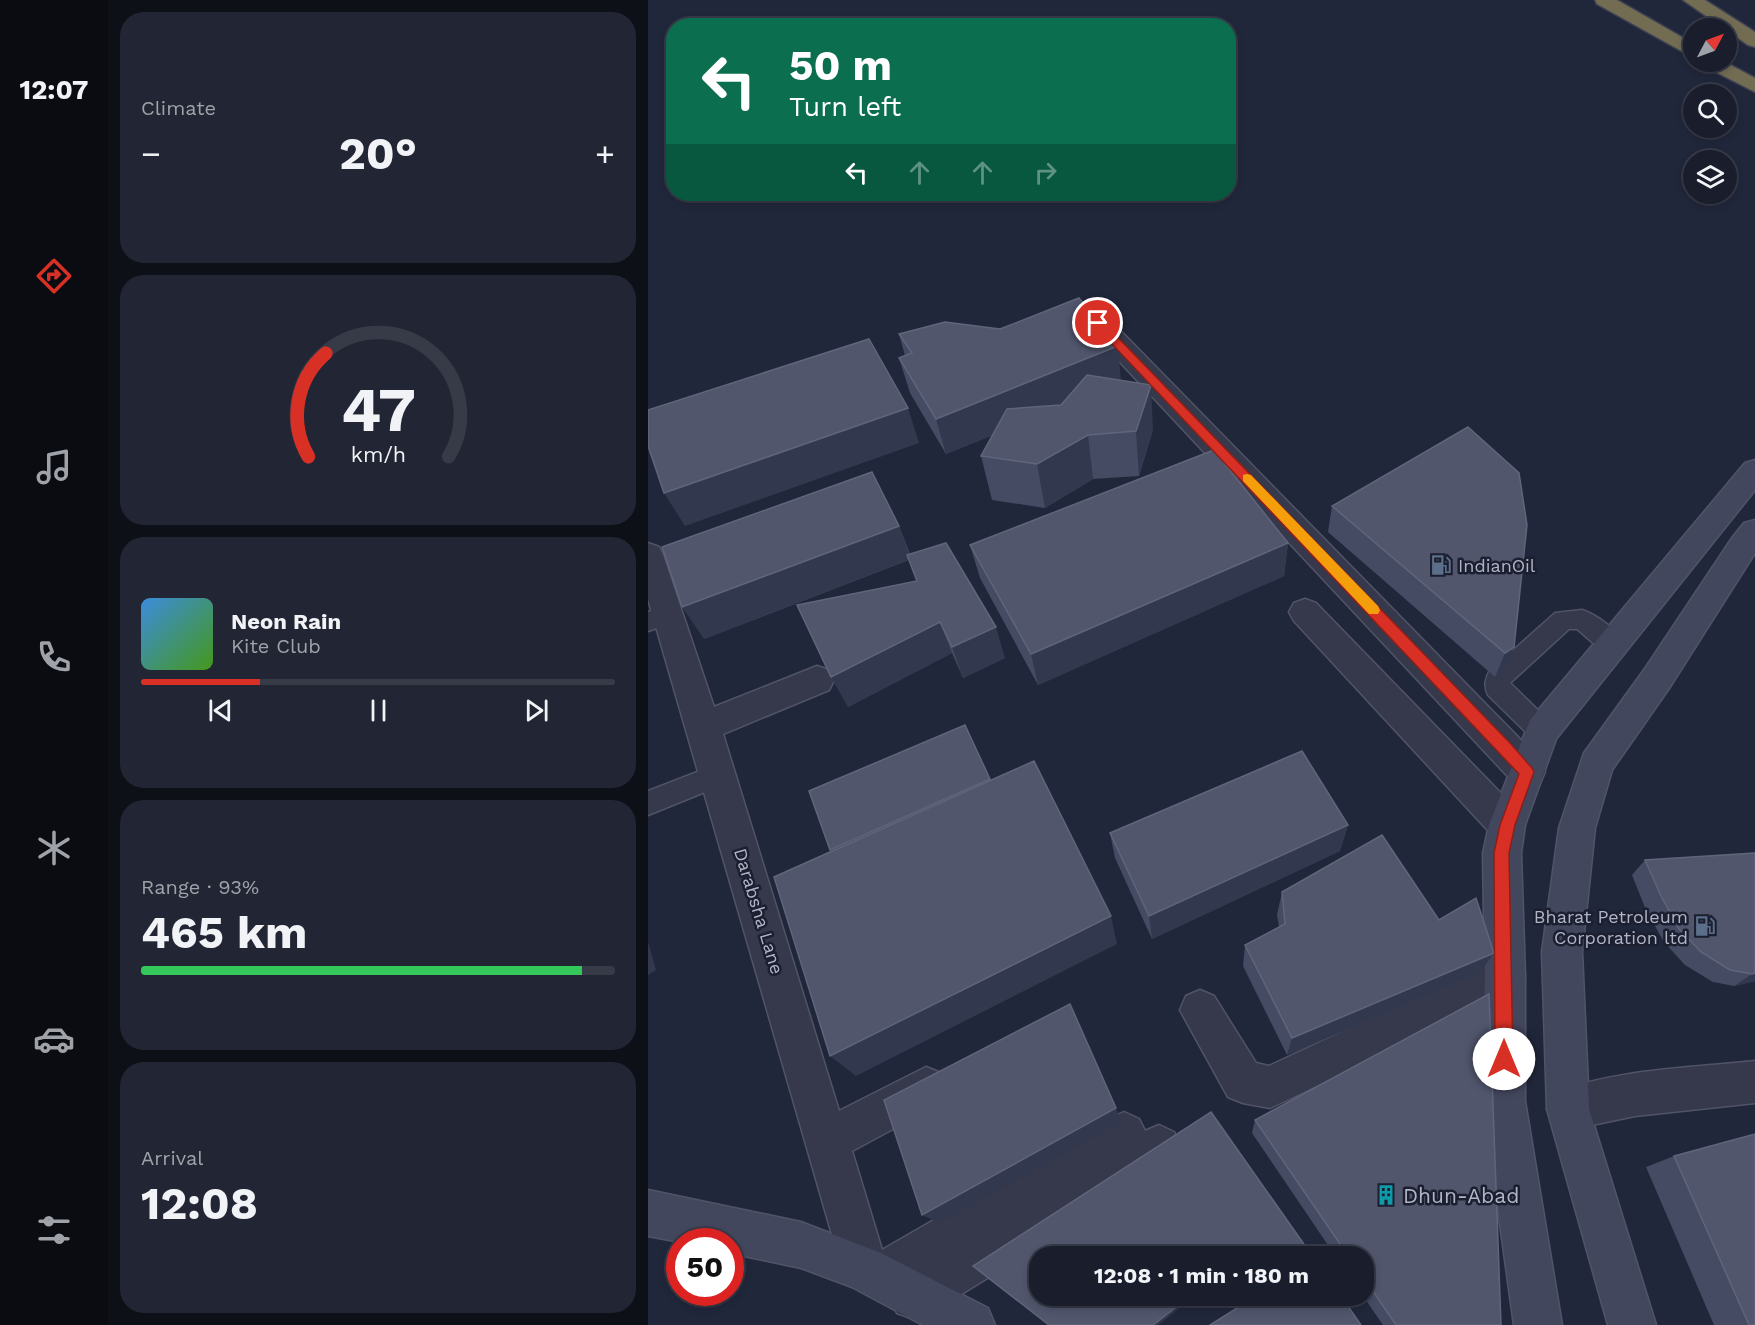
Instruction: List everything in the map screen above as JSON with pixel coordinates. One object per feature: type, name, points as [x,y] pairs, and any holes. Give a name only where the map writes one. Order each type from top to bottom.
[{"type":"highway","points":[[1604,0],[1683,46]]},
{"type":"highway","points":[[1692,0],[1755,41]]},
{"type":"highway","points":[[1723,0],[1755,33]]},
{"type":"highway","points":[[1730,72],[1750,83]]},
{"type":"highway","points":[[1737,72],[1750,83]]},
{"type":"main road","points":[[1538,1325],[1504,1101],[1505,976],[1502,853],[1507,825],[1542,731],[1755,470]]},
{"type":"main road","points":[[1632,1325],[1568,1109],[1562,952],[1578,828],[1596,764],[1751,543]]},
{"type":"main road","points":[[648,1213],[801,1245],[886,1281],[971,1325]]},
{"type":"street","points":[[1098,323],[1216,462],[1505,747],[1527,772]]},
{"type":"street","name":"Darabsha Lane","points":[[648,555],[659,618],[702,727],[718,775],[827,1141],[886,1281]]},
{"type":"street","points":[[1305,612],[1507,825]]},
{"type":"street","points":[[702,727],[817,680]]},
{"type":"street","points":[[1200,1010],[1243,1082],[1270,1087],[1505,976]]},
{"type":"street","points":[[827,1141],[959,1070]]},
{"type":"street","points":[[1568,1109],[1635,1095],[1755,1082]]},
{"type":"street","points":[[886,1281],[1124,1134]]},
{"type":"street","points":[[886,1281],[1171,1140]]},
{"type":"lane","points":[[1542,731],[1497,688],[1498,679],[1563,620],[1582,619],[1614,645]]},
{"type":"lane","points":[[648,804],[718,775]]},
{"type":"building","points":[[1079,298],[1118,346],[936,419],[899,358],[912,353],[899,334],[945,322],[1000,329]]},
{"type":"building","points":[[869,339],[908,408],[664,493],[648,446],[648,410]]},
{"type":"building","points":[[1087,375],[1151,385],[1136,431],[1088,435],[1037,464],[981,456],[1007,409],[1061,405]]},
{"type":"building","name":"IndianOil","points":[[1468,427],[1519,473],[1527,525],[1514,647],[1505,653],[1332,506]]},
{"type":"building","points":[[1214,450],[1288,543],[1031,654],[970,545]]},
{"type":"building","points":[[872,472],[899,526],[682,607],[662,547]]},
{"type":"building","points":[[946,543],[996,627],[952,647],[940,622],[831,677],[797,605],[917,581],[907,555]]},
{"type":"building","points":[[965,725],[990,779],[830,850],[809,791]]},
{"type":"building","points":[[1302,751],[1348,825],[1149,916],[1110,833]]},
{"type":"building","points":[[1034,761],[1111,916],[830,1056],[774,877]]},
{"type":"building","points":[[1382,835],[1439,920],[1476,898],[1494,953],[1292,1038],[1245,945],[1285,924],[1282,892]]},
{"type":"building","name":"Bharat Petroleum Corporation ltd","points":[[1755,853],[1755,973],[1752,974],[1730,970],[1701,952],[1679,929],[1645,860]]},
{"type":"building","name":"Dhun-Abad","points":[[1489,994],[1501,1325],[1396,1325],[1374,1293],[1374,1246],[1341,1246],[1255,1120]]},
{"type":"building","points":[[1070,1004],[1116,1108],[922,1215],[884,1100]]},
{"type":"building","points":[[1211,1112],[1305,1246],[1029,1246],[1029,1306],[1177,1306],[1153,1325],[1049,1325],[973,1266]]},
{"type":"building","points":[[1755,1134],[1755,1325],[1749,1325],[1674,1156]]},
{"type":"building","points":[[1240,1306],[1348,1306],[1361,1325],[1210,1325]]},
{"type":"slow traffic","points":[[1247,478],[1373,610]]},
{"type":"place","name":"IndianOil","points":[[1441,565]]},
{"type":"place","name":"Bharat Petroleum Corporation ltd","points":[[1705,926]]},
{"type":"place","name":"Dhun-Abad","points":[[1386,1195]]},
{"type":"route","points":[[1098,323],[1527,772],[1507,825],[1502,853],[1502,940],[1505,976],[1504,1059]]}]
